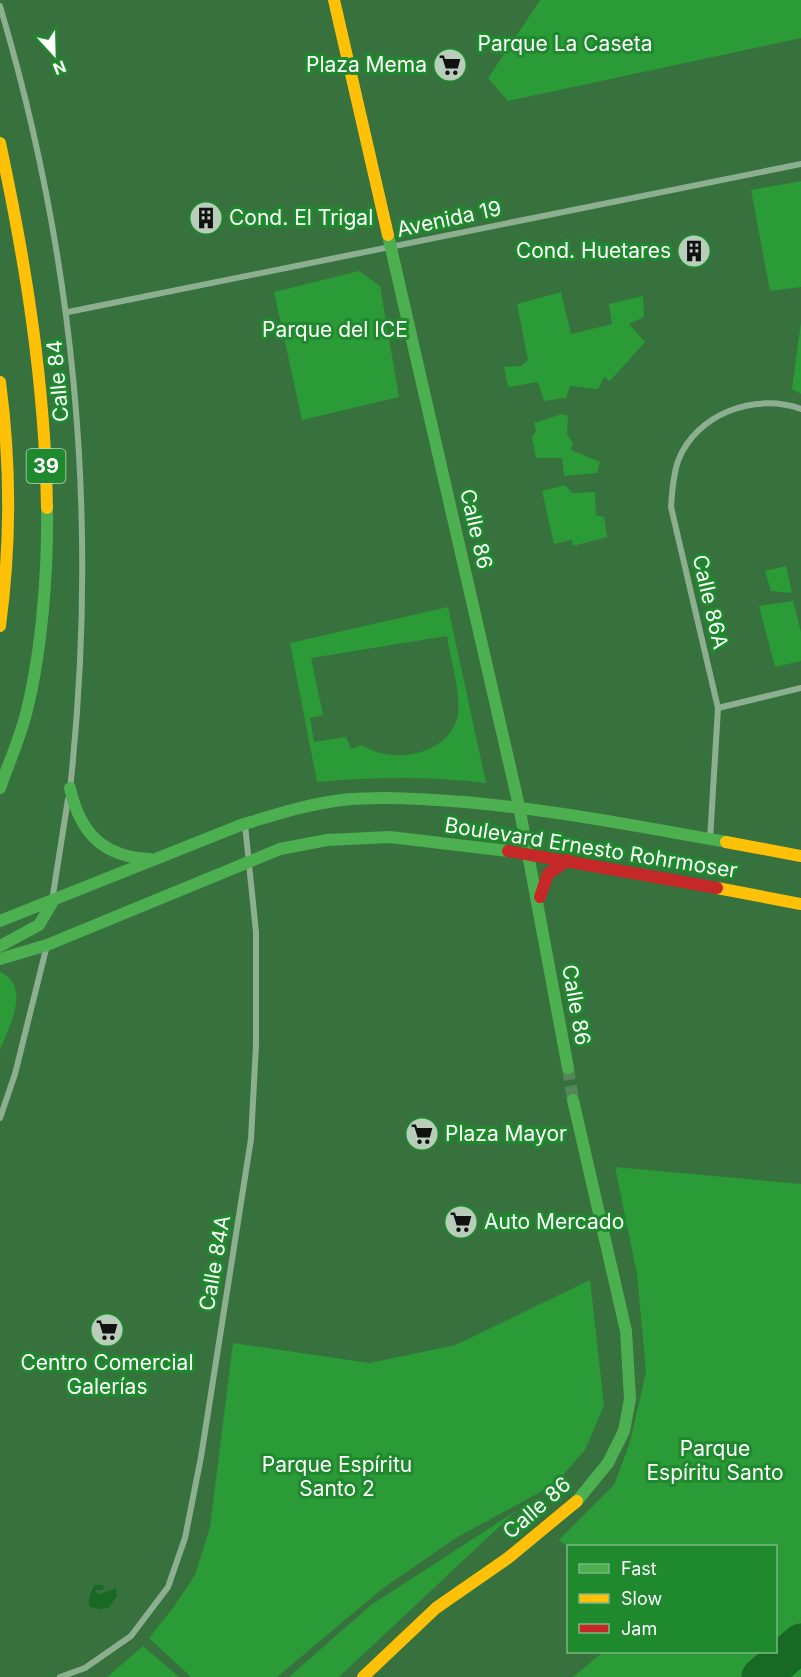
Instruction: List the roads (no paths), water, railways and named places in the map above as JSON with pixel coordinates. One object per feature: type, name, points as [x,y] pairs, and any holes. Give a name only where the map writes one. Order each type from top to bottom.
[{"type":"main road","name":"Calle 86","points":[[334,0],[519,806],[568,1068]]},
{"type":"main road","name":"39","points":[[0,143],[16,213],[33,314],[45,418],[48,542],[41,621],[27,710],[0,788]]},
{"type":"main road","name":"39","points":[[0,382],[6,423],[10,537],[0,626]]},
{"type":"main road","points":[[70,788],[73,806],[80,822],[98,843],[121,856],[158,859]]},
{"type":"main road","name":"Boulevard Ernesto Rohrmoser","points":[[0,921],[52,903],[245,824],[328,803],[393,797],[519,806],[801,856]]},
{"type":"main road","name":"Boulevard Ernesto Rohrmoser","points":[[0,959],[47,945],[248,860],[280,849],[327,840],[390,837],[527,853],[801,904]]},
{"type":"main road","points":[[539,907],[541,884],[546,873],[555,865],[568,860]]},
{"type":"main road","points":[[0,946],[42,924],[49,916],[52,903]]},
{"type":"main road","name":"Calle 86","points":[[363,1677],[436,1608],[508,1558],[571,1509],[608,1462],[624,1431],[630,1399],[626,1331],[573,1100]]},
{"type":"street","name":"Calle 84","points":[[0,6],[37,142],[68,312],[80,444],[84,576],[78,708],[70,788],[52,903]]},
{"type":"street","name":"Avenida 19","points":[[68,312],[801,164]]},
{"type":"street","name":"Calle 86A","points":[[710,840],[718,708],[671,507],[672,485],[679,460],[694,436],[715,418],[744,405],[775,402],[801,409]]},
{"type":"street","points":[[718,708],[801,688]]},
{"type":"street","name":"Calle 84A","points":[[60,1677],[85,1668],[131,1636],[168,1587],[185,1538],[207,1424],[251,1139],[257,981],[256,932],[245,824]]},
{"type":"street","points":[[0,1118],[15,1074],[47,945]]},
{"type":"waterway","points":[[761,1677],[801,1643]]},
{"type":"tunnel","points":[[568,1068],[573,1100]]},
{"type":"place","name":"Plaza Mema","points":[[450,65]]},
{"type":"place","name":"Cond. El Trigal","points":[[206,218]]},
{"type":"place","name":"Cond. Huetares","points":[[694,251]]},
{"type":"place","name":"Plaza Mayor","points":[[422,1134]]},
{"type":"place","name":"Auto Mercado","points":[[461,1222]]},
{"type":"place","name":"Centro Comercial Galerías","points":[[107,1330]]},
{"type":"park label","name":"Parque La Caseta","points":[[565,44]]},
{"type":"park label","name":"Parque del ICE","points":[[335,330]]},
{"type":"park label","name":"Parque Espíritu Santo","points":[[715,1461]]},
{"type":"park label","name":"Parque Espíritu Santo 2","points":[[337,1477]]}]
